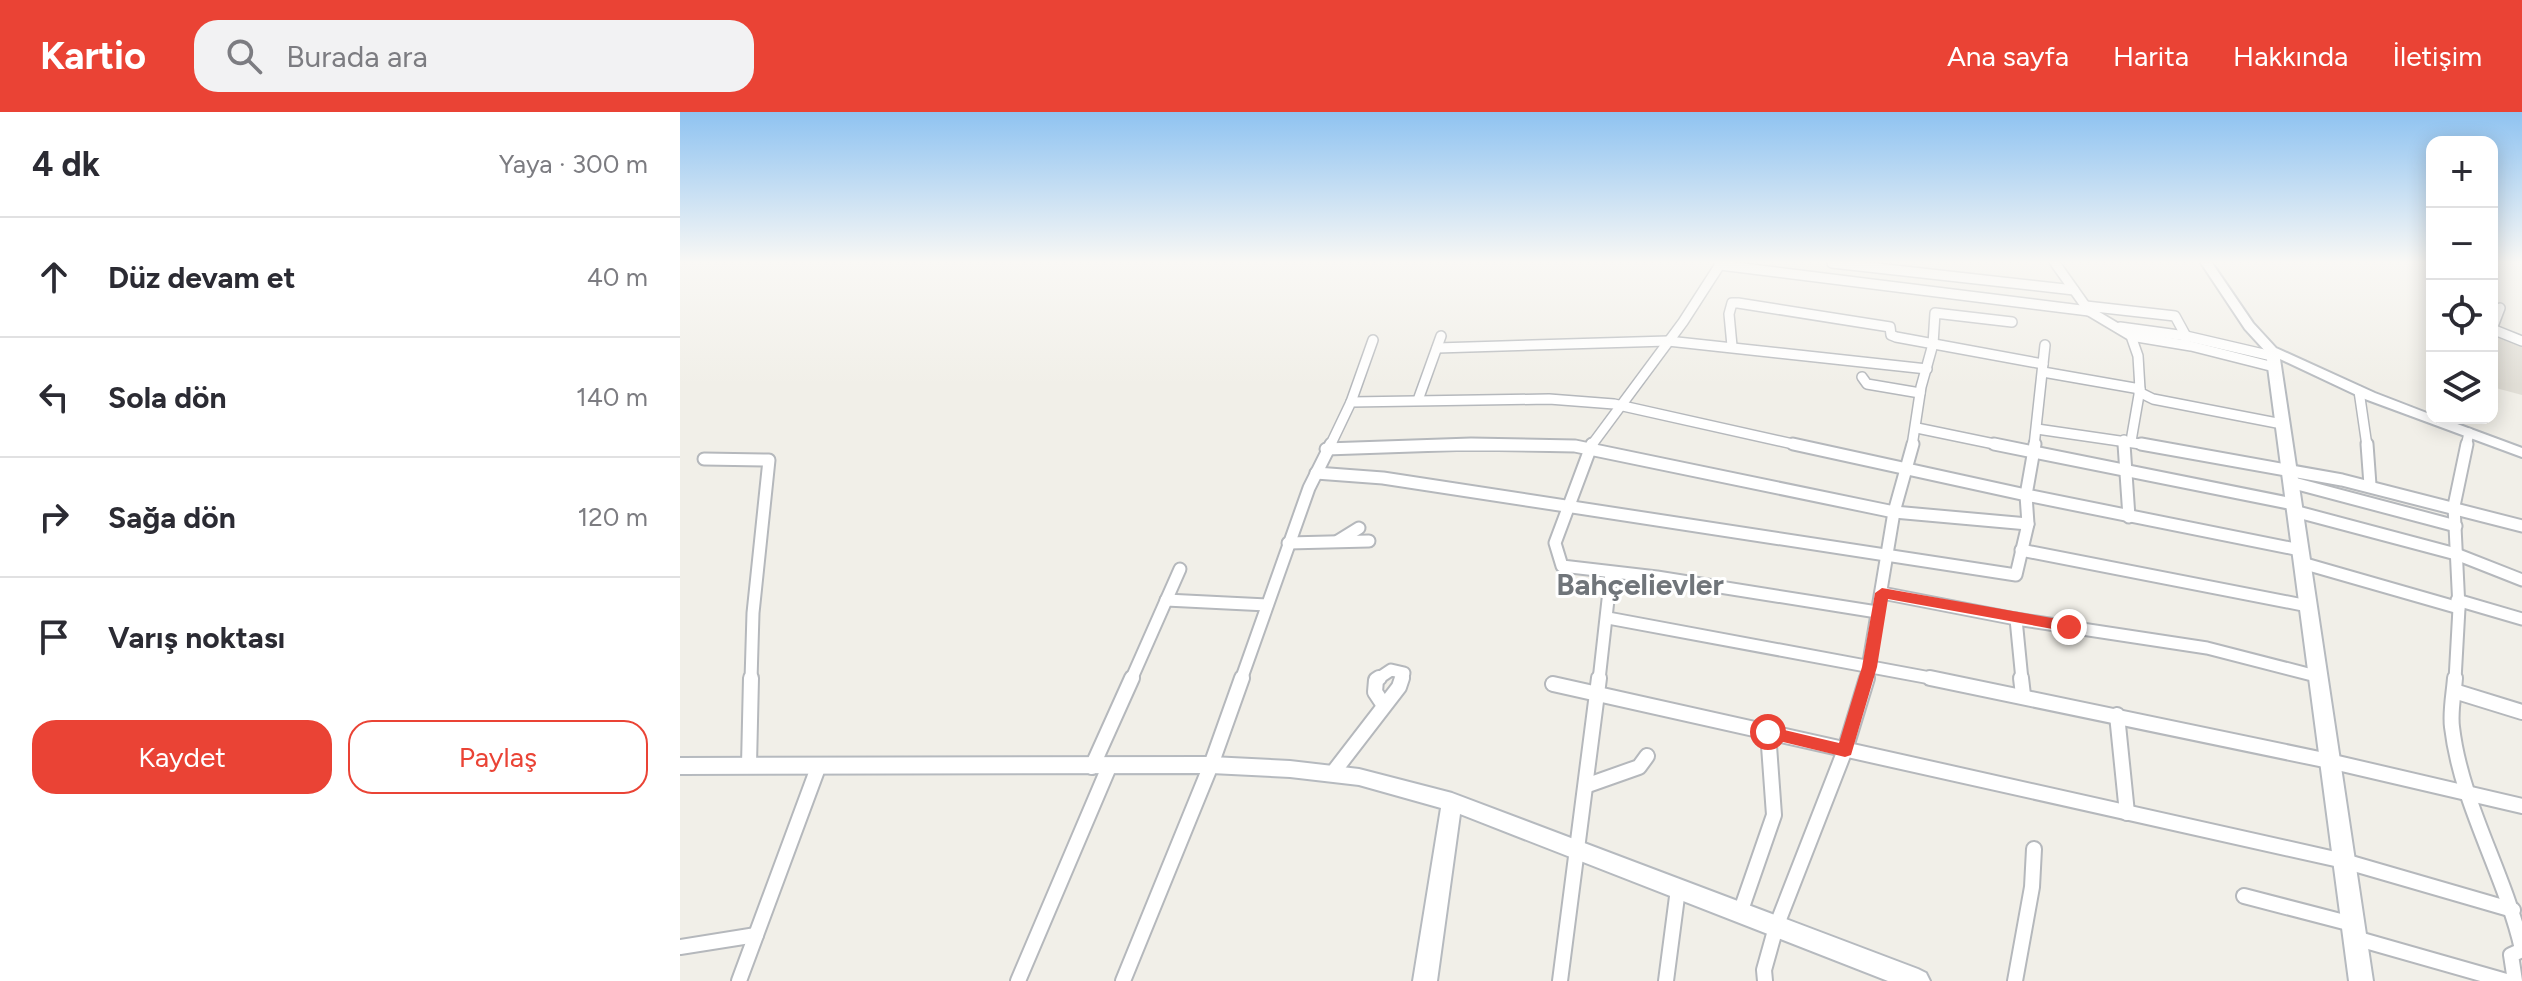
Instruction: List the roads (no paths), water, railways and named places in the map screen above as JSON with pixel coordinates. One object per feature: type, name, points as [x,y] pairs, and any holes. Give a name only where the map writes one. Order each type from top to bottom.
[{"type":"street","points":[[1693,304],[1588,449],[1555,543],[1562,566],[1657,577],[1877,612]]},
{"type":"street","points":[[1732,304],[1728,315],[1734,335],[1732,346]]},
{"type":"street","points":[[1736,304],[1890,327],[1891,335],[2139,391],[2153,399],[2282,424]]},
{"type":"street","points":[[2043,304],[2175,316],[2188,341]]},
{"type":"street","points":[[2083,304],[2087,309],[2131,336],[2188,341]]},
{"type":"street","points":[[2234,304],[2273,358],[2361,981]]},
{"type":"street","points":[[2500,308],[2492,329],[2522,341]]},
{"type":"street","points":[[1765,981],[1764,970],[1776,927],[1845,750],[1870,667],[1894,512],[1917,428],[1920,393],[1933,344],[1935,313],[2012,322]]},
{"type":"street","points":[[2117,327],[2273,358],[2522,453]]},
{"type":"street","points":[[1418,400],[1441,336]]},
{"type":"street","points":[[2129,517],[2127,441],[2139,391],[2138,356],[2131,336]]},
{"type":"street","points":[[1123,981],[1211,765],[1288,543],[1326,449],[1351,402],[1373,340]]},
{"type":"street","points":[[1437,348],[1668,341],[1927,369]]},
{"type":"street","points":[[1316,473],[1383,478],[2016,575],[2028,524],[2026,495],[2034,453],[2045,345]]},
{"type":"street","points":[[1862,377],[1867,384],[1920,393]]},
{"type":"street","points":[[2359,391],[2365,415],[2370,485]]},
{"type":"street","points":[[1351,402],[1549,399],[1619,406],[2301,556],[2458,604],[2522,619]]},
{"type":"street","points":[[1917,428],[2294,507],[2456,554],[2522,580]]},
{"type":"street","points":[[2037,429],[2127,441],[2289,475],[2370,485],[2522,526]]},
{"type":"street","points":[[2469,433],[2454,506],[2458,604],[2452,726],[2468,792],[2513,910],[2522,949],[2511,955],[2515,981]]},
{"type":"street","points":[[1326,449],[1471,444],[1575,446],[1894,512],[2028,524]]},
{"type":"street","points":[[704,459],[769,460],[753,613],[749,765]]},
{"type":"street","points":[[2289,475],[2456,526]]},
{"type":"street","points":[[1337,541],[1359,528]]},
{"type":"street","points":[[1288,543],[1369,541]]},
{"type":"street","points":[[2021,550],[2308,606]]},
{"type":"street","points":[[1018,981],[1180,569]]},
{"type":"street","points":[[1560,981],[1588,785],[1611,573]]},
{"type":"street","points":[[1882,593],[2016,619],[2207,648],[2316,676]]},
{"type":"street","points":[[1166,600],[1267,605]]},
{"type":"street","points":[[1608,618],[2023,695],[2522,806]]},
{"type":"street","points":[[2016,619],[2023,695]]},
{"type":"street","points":[[1553,684],[2344,861],[2513,910]]},
{"type":"street","points":[[2454,691],[2522,712]]},
{"type":"street","points":[[1332,774],[1374,722],[1383,704]]},
{"type":"street","points":[[2117,715],[2127,813]]},
{"type":"street","points":[[1740,913],[1774,815],[1768,732]]},
{"type":"street","points":[[1588,785],[1639,767],[1647,756]]},
{"type":"street","points":[[739,981],[819,765]]},
{"type":"street","points":[[680,766],[1211,765],[1359,777],[1452,802],[1918,981]]},
{"type":"street","points":[[1425,981],[1452,802]]},
{"type":"street","points":[[2015,981],[2032,887],[2034,849]]},
{"type":"street","points":[[1666,981],[1678,889]]},
{"type":"street","points":[[2244,896],[2506,981]]},
{"type":"street","points":[[680,947],[756,935]]},
{"type":"district","name":"Bahçelievler","points":[[1640,584]]}]
